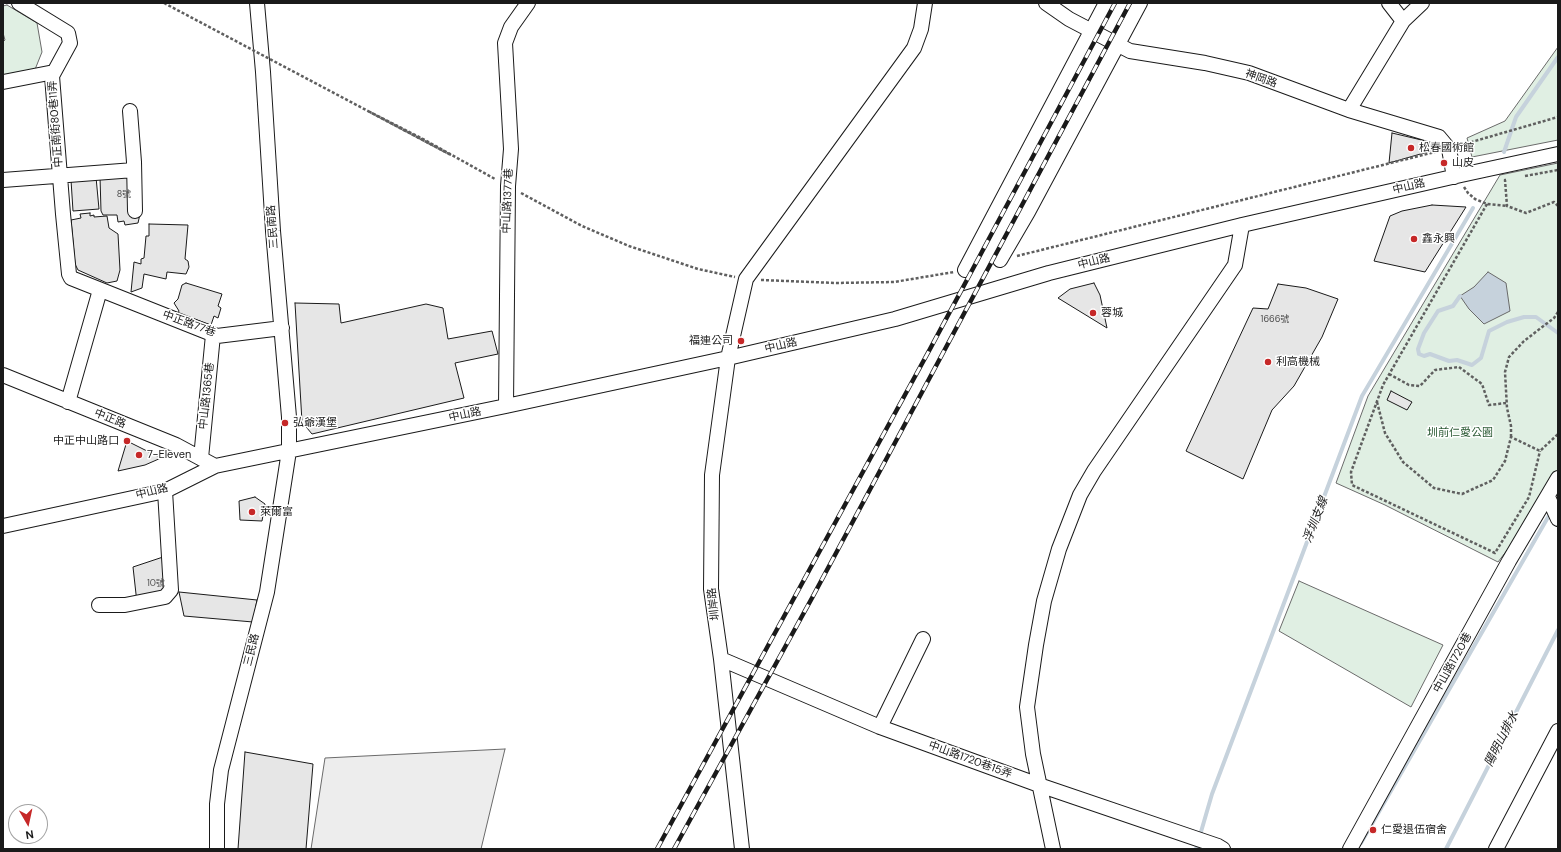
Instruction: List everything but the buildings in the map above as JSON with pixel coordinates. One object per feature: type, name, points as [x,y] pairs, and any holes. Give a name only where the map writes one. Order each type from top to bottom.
[{"type":"street","points":[[3,82],[54,72],[70,43],[68,33],[19,3]]},
{"type":"street","name":"三民南路","points":[[257,3],[273,231],[289,417],[290,451]]},
{"type":"street","name":"中山路1377巷","points":[[506,406],[508,186],[511,148],[505,43],[512,27],[528,3]]},
{"type":"street","points":[[746,279],[914,48],[921,29],[925,3]]},
{"type":"street","name":"神岡路","points":[[1046,3],[1069,19],[1130,51],[1205,63],[1249,73],[1348,110],[1439,137],[1448,149]]},
{"type":"street","points":[[965,270],[1106,3]]},
{"type":"street","points":[[1000,260],[1028,212],[1140,3]]},
{"type":"street","points":[[1389,3],[1403,21]]},
{"type":"street","points":[[1348,110],[1403,21],[1422,3]]},
{"type":"street","name":"中正南街80巷11弄","points":[[54,72],[52,76],[63,214]]},
{"type":"street","points":[[130,110],[135,211]]},
{"type":"street","points":[[1448,149],[1458,176]]},
{"type":"street","name":"中山路","points":[[3,526],[165,491],[215,466],[506,406],[728,358],[895,319],[1049,273],[1242,225],[1558,154]]},
{"type":"street","points":[[3,180],[134,170]]},
{"type":"street","name":"中正路77巷","points":[[63,214],[71,278],[217,336],[282,328]]},
{"type":"street","points":[[1053,849],[1038,785],[1027,707],[1044,601],[1059,549],[1080,495],[1094,471],[1235,265],[1242,225]]},
{"type":"street","name":"圳岸路","points":[[742,849],[721,660],[711,589],[712,475],[728,358],[746,279]]},
{"type":"street","points":[[68,402],[100,290]]},
{"type":"street","name":"中山路1365巷","points":[[201,458],[213,335]]},
{"type":"street","name":"中正路","points":[[3,375],[176,445],[215,466]]},
{"type":"street","name":"三民路","points":[[217,849],[217,804],[221,770],[267,592],[290,451]]},
{"type":"street","name":"中山路1720巷","points":[[1350,849],[1509,561],[1553,508],[1558,478]]},
{"type":"street","points":[[99,605],[126,605],[165,597],[171,590],[165,491]]},
{"type":"street","points":[[880,727],[923,640]]},
{"type":"street","name":"中山路1720巷15弄","points":[[721,660],[880,727],[1038,785],[1218,846],[1223,849]]},
{"type":"street","points":[[1496,849],[1558,731]]},
{"type":"path","points":[[164,3],[451,155]]},
{"type":"path","points":[[451,155],[370,112],[490,176]]},
{"type":"path","points":[[1042,250],[1448,149],[1558,117]]},
{"type":"path","points":[[1520,177],[1558,170]]},
{"type":"path","points":[[1458,176],[1468,193],[1475,199],[1486,204],[1507,206],[1526,213],[1554,202],[1558,206]]},
{"type":"path","points":[[1507,206],[1504,180],[1512,178]]},
{"type":"path","points":[[508,186],[582,226],[629,246],[698,269],[746,279],[836,283],[894,282],[937,276]]},
{"type":"path","points":[[1486,204],[1383,385],[1351,472],[1352,485],[1495,553],[1529,497],[1540,451],[1558,434]]},
{"type":"path","points":[[1377,402],[1385,433],[1402,462],[1434,488],[1462,494],[1493,480],[1505,461],[1511,437],[1511,426],[1506,403],[1505,372],[1509,357],[1524,341],[1554,318],[1558,312]]},
{"type":"path","points":[[1389,374],[1409,385],[1420,386],[1435,370],[1459,367],[1482,384],[1490,405],[1506,403]]},
{"type":"path","points":[[1511,437],[1540,451]]},
{"type":"green space","points":[[7,5],[37,23],[42,52],[34,72],[3,78],[3,42],[5,40],[3,33],[3,6]]},
{"type":"green space","points":[[1558,47],[1558,140],[1472,157],[1467,138],[1505,121]]},
{"type":"green space","name":"圳前仁愛公園","points":[[1558,163],[1558,478],[1548,497],[1498,562],[1385,505],[1336,483],[1368,396],[1500,175]]},
{"type":"green space","points":[[1299,581],[1443,645],[1411,707],[1279,631]]},
{"type":"shaded area","points":[[1488,272],[1506,283],[1510,311],[1484,324],[1469,309],[1460,296],[1474,287]]},
{"type":"shaded area","points":[[505,749],[481,849],[311,849],[325,758]]},
{"type":"waterway","name":"浮圳支線","points":[[1504,152],[1516,117],[1558,57]]},
{"type":"waterway","name":"浮圳支線","points":[[1196,849],[1212,794],[1362,396],[1473,208]]},
{"type":"waterway","points":[[1460,296],[1453,306],[1438,311],[1424,333],[1418,349],[1419,354],[1424,356],[1430,354],[1449,361],[1457,360],[1472,365],[1481,358],[1489,331],[1507,322],[1524,317],[1536,317],[1558,333]]},
{"type":"waterway","points":[[1361,843],[1551,512]]},
{"type":"waterway","name":"陽明山排水","points":[[1446,849],[1558,630]]},
{"type":"railway","points":[[657,849],[930,349],[1115,3]]},
{"type":"railway","points":[[674,849],[812,598],[1130,3]]},
{"type":"place","name":"松春國術館","points":[[1411,148]]},
{"type":"place","name":"山皮","points":[[1444,163]]},
{"type":"place","name":"鑫永興","points":[[1414,239]]},
{"type":"place","name":"蓉城","points":[[1093,313]]},
{"type":"place","name":"福連公司","points":[[741,341]]},
{"type":"place","name":"利高機械","points":[[1268,362]]},
{"type":"place","name":"弘爺漢堡","points":[[285,423]]},
{"type":"place","name":"中正中山路口","points":[[127,441]]},
{"type":"place","name":"7-Eleven","points":[[139,455]]},
{"type":"place","name":"萊爾富","points":[[252,512]]},
{"type":"place","name":"仁愛退伍宿舍","points":[[1373,830]]}]
